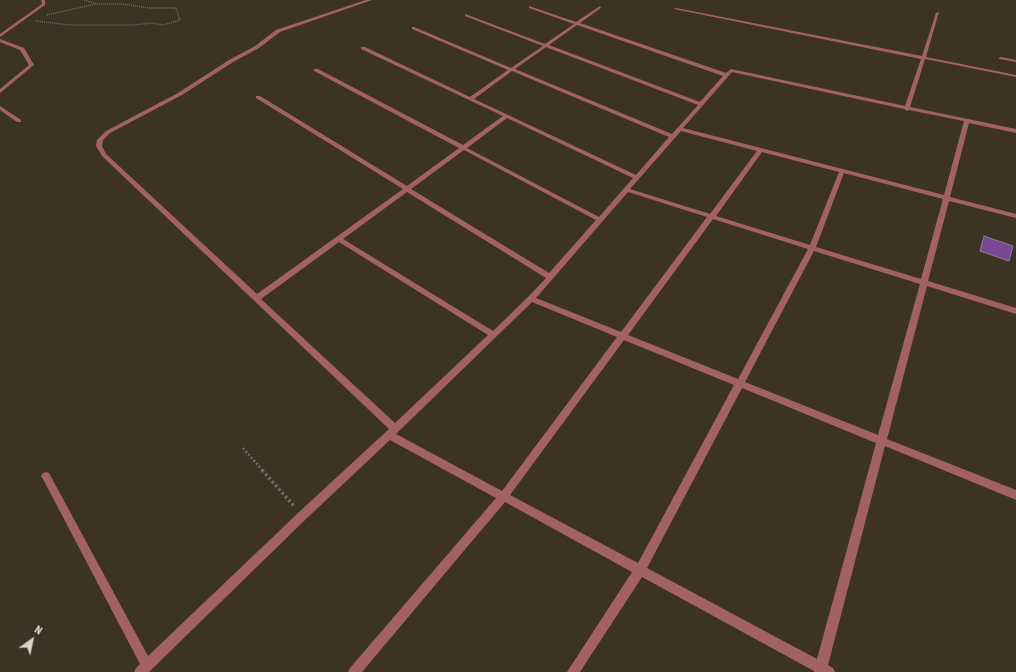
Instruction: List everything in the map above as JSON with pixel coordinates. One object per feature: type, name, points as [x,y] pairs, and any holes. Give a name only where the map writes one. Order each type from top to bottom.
[{"type":"street","points":[[0,36],[44,4],[43,0]]},
{"type":"street","points":[[370,0],[282,29],[257,47],[231,61],[180,94],[108,132],[100,140],[99,146],[104,155],[257,298],[392,432],[503,497],[824,671],[882,441],[967,120]]},
{"type":"street","points":[[530,7],[726,75]]},
{"type":"street","points":[[470,99],[600,7]]},
{"type":"street","points":[[676,9],[1016,76]]},
{"type":"street","points":[[907,108],[938,13]]},
{"type":"street","points":[[466,15],[701,104]]},
{"type":"street","points":[[414,28],[673,137]]},
{"type":"street","points":[[0,40],[22,49],[32,65],[0,92]]},
{"type":"street","points":[[363,48],[637,178]]},
{"type":"street","points":[[1000,58],[1016,61]]},
{"type":"street","points":[[316,70],[600,220]]},
{"type":"street","points":[[46,476],[144,668],[531,299],[731,70],[1016,131]]},
{"type":"street","points":[[258,97],[550,277]]},
{"type":"street","points":[[0,108],[19,120]]},
{"type":"street","points":[[257,298],[507,116]]},
{"type":"street","points":[[680,129],[1016,216]]},
{"type":"street","points":[[354,672],[503,497],[761,150]]},
{"type":"street","points":[[573,672],[640,570],[812,248],[842,171]]},
{"type":"street","points":[[626,190],[1016,311]]},
{"type":"street","points":[[339,239],[494,335]]},
{"type":"street","points":[[531,299],[1016,495]]},
{"type":"path","points":[[84,0],[97,4]]},
{"type":"path","points":[[20,22],[38,21],[70,25],[134,25],[152,23],[163,25],[180,20],[176,8],[148,8],[123,4],[97,4],[47,15]]},
{"type":"path","points":[[244,448],[302,516]]},
{"type":"building","points":[[984,236],[1013,246],[1009,261],[980,251]]}]
